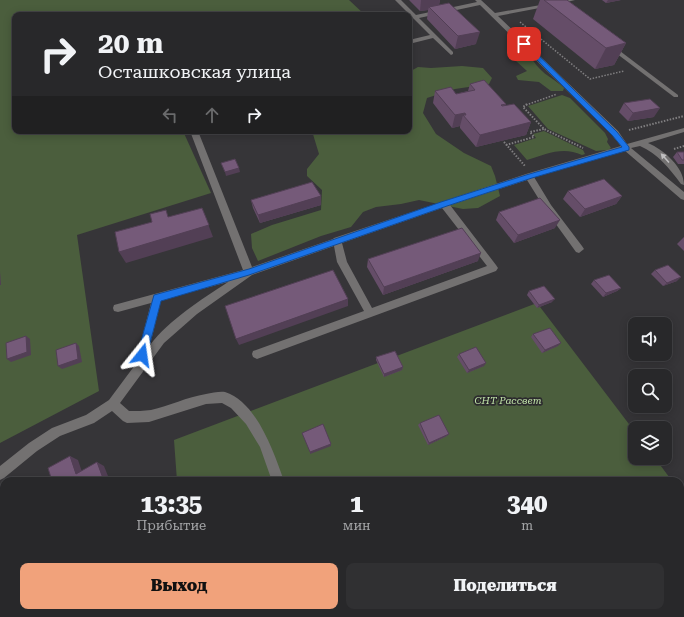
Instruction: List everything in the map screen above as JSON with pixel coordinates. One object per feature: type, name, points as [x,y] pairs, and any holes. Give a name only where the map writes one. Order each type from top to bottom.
[{"type":"street","points":[[398,0],[410,12]]},
{"type":"street","points":[[526,0],[535,7]]},
{"type":"street","points":[[493,16],[572,0]]},
{"type":"street","points":[[415,17],[479,2],[615,133],[626,148],[653,174],[684,197]]},
{"type":"street","points":[[554,4],[560,8]]},
{"type":"street","points":[[412,14],[451,53]]},
{"type":"street","points":[[412,41],[434,36]]},
{"type":"street","points":[[602,40],[676,96]]},
{"type":"street","points":[[118,308],[249,272],[337,240],[444,204],[684,130]]},
{"type":"street","points":[[195,134],[249,272]]},
{"type":"street","points":[[640,143],[654,148],[663,155],[684,182]]},
{"type":"street","points":[[531,176],[548,207],[579,249]]},
{"type":"street","points":[[257,354],[493,268],[444,204]]},
{"type":"street","points":[[337,240],[342,262],[370,313]]},
{"type":"street","points":[[0,474],[33,447],[56,432],[90,419],[113,404],[160,340],[193,311],[249,272]]},
{"type":"street","points":[[138,370],[157,298]]},
{"type":"street","points":[[113,404],[127,417],[149,416],[206,398],[223,397],[234,404],[250,420],[265,444],[277,477]]},
{"type":"path","points":[[509,12],[590,79],[638,68]]},
{"type":"path","points":[[572,91],[557,94],[527,104],[523,108],[544,129],[600,156]]},
{"type":"path","points":[[615,133],[684,116]]},
{"type":"path","points":[[531,176],[505,144],[534,137],[530,132],[544,129]]},
{"type":"path","points":[[670,150],[684,146]]},
{"type":"green space","points":[[0,0],[349,0],[362,12],[12,12],[12,134],[184,134],[211,193],[77,235],[99,391],[0,443]]},
{"type":"green space","points":[[523,54],[530,58],[542,71],[564,88],[563,91],[551,91],[539,82],[518,80],[516,76],[527,71],[516,61],[517,57]]},
{"type":"green space","points":[[462,66],[483,68],[492,78],[489,84],[455,89],[427,98],[423,113],[436,134],[464,153],[491,166],[500,196],[478,208],[463,209],[419,200],[376,207],[363,212],[351,227],[321,236],[258,261],[252,248],[251,234],[272,225],[321,210],[322,190],[307,176],[307,169],[319,154],[313,134],[412,134],[412,70],[418,67],[431,68]]},
{"type":"green space","points":[[562,95],[570,98],[605,133],[608,139],[607,142],[611,148],[608,150],[596,151],[548,129],[528,106]]},
{"type":"green space","points":[[544,131],[583,150],[585,154],[582,155],[575,152],[561,151],[548,153],[527,160],[514,145],[536,138],[533,134]]},
{"type":"green space","name":"СНТ Рассвет","points":[[537,303],[628,423],[628,465],[660,465],[669,477],[177,477],[174,440]]},
{"type":"building","points":[[544,0],[567,0],[626,43],[606,48]]},
{"type":"building","points":[[449,3],[480,32],[458,36],[429,7]]},
{"type":"building","points":[[484,80],[506,104],[501,105],[502,106],[514,104],[531,122],[480,135],[463,115],[466,115],[465,113],[455,115],[435,91],[451,87],[456,94],[475,90],[470,84]]},
{"type":"building","points":[[650,99],[660,108],[633,113],[624,103]]},
{"type":"building","points":[[677,152],[684,152],[684,160],[682,160]]},
{"type":"building","points":[[235,159],[239,168],[225,172],[221,163]]},
{"type":"building","points":[[604,179],[622,196],[585,209],[568,191]]},
{"type":"building","points":[[312,182],[321,196],[258,215],[251,200]]},
{"type":"building","points":[[540,198],[560,220],[518,235],[499,212]]},
{"type":"building","points":[[202,208],[209,225],[119,252],[115,232],[152,222],[150,214],[166,210],[168,217]]},
{"type":"building","points":[[462,228],[481,253],[384,287],[368,259]]},
{"type":"building","points":[[668,265],[681,277],[667,283],[655,270]]},
{"type":"building","points":[[333,270],[348,299],[236,339],[225,306]]},
{"type":"building","points":[[609,275],[621,288],[606,293],[594,280]]},
{"type":"building","points":[[544,286],[555,299],[539,305],[529,291]]},
{"type":"building","points":[[550,328],[561,343],[545,350],[533,334]]},
{"type":"building","points":[[26,336],[27,352],[7,359],[6,343]]},
{"type":"building","points":[[76,343],[78,359],[58,366],[56,350]]},
{"type":"building","points":[[476,347],[486,363],[469,370],[459,354]]},
{"type":"building","points":[[395,351],[403,367],[384,374],[376,357]]},
{"type":"building","points":[[439,415],[449,434],[429,443],[420,423]]},
{"type":"building","points":[[323,424],[331,444],[310,452],[302,433]]},
{"type":"building","points":[[70,456],[76,474],[97,462],[103,477],[51,477],[48,468]]},
{"type":"route","points":[[142,355],[157,298],[249,272],[337,240],[529,176],[626,148],[615,133],[524,44]]}]
